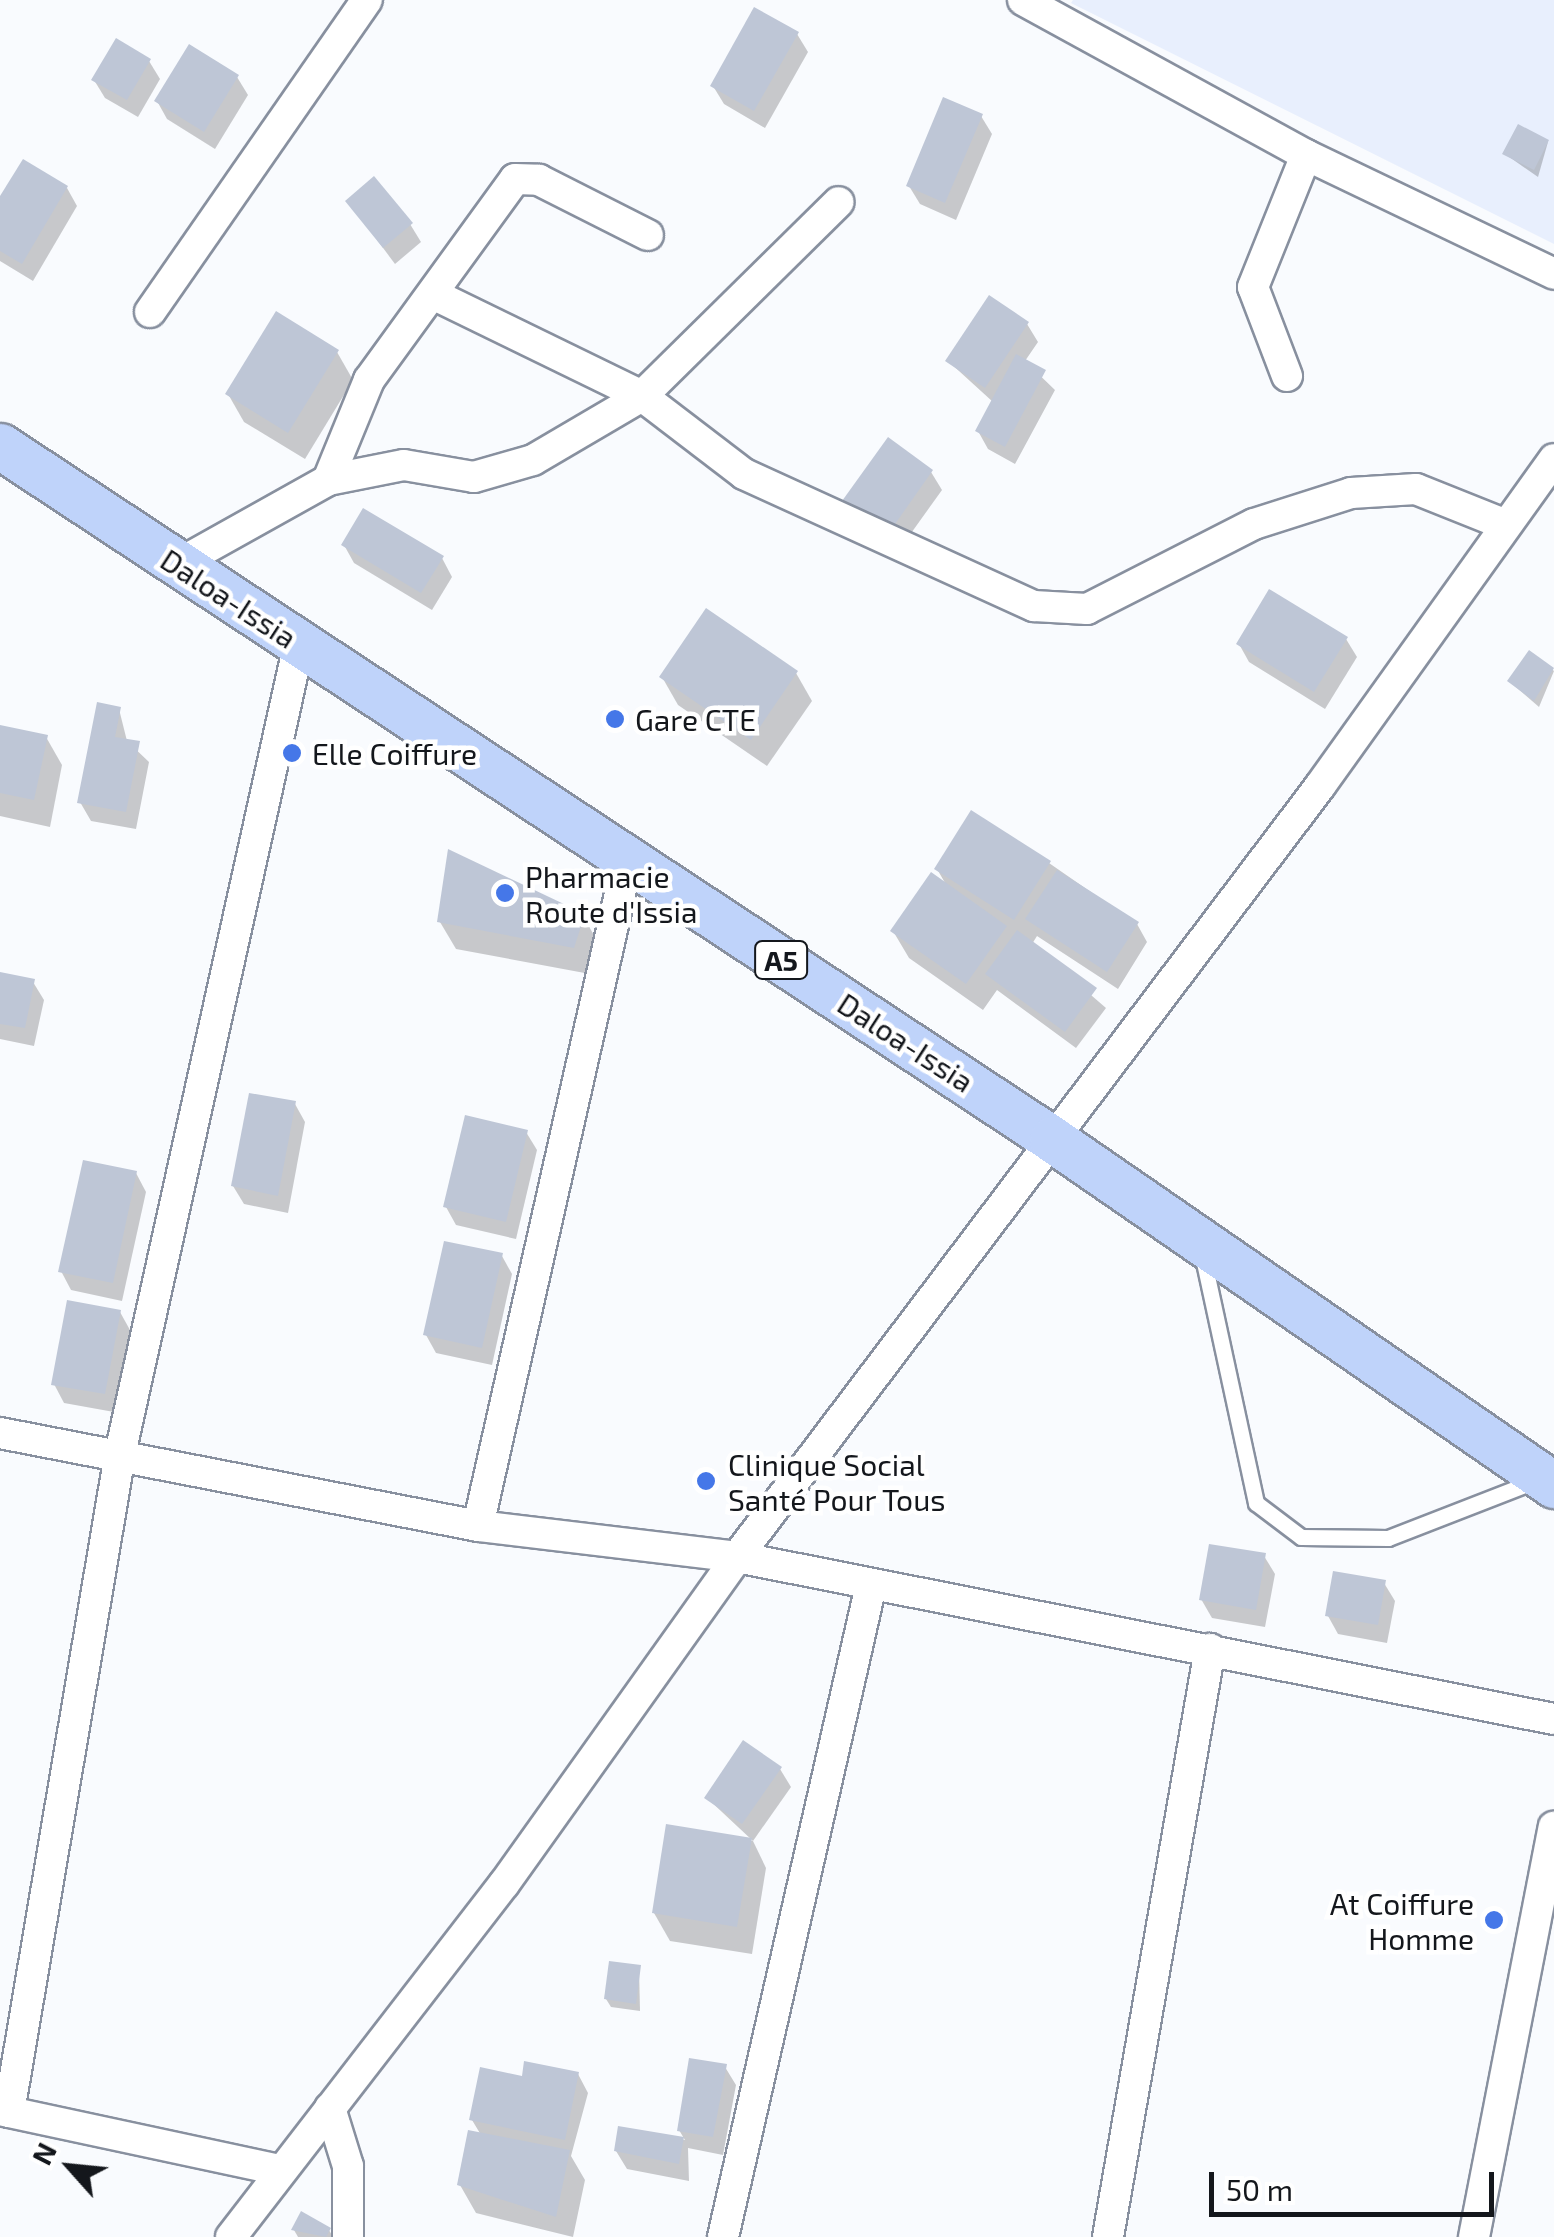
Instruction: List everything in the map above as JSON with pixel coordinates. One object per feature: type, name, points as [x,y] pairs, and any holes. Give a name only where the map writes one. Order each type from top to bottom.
[{"type":"main road","name":"Daloa-Issia","points":[[0,446],[1052,1139],[1549,1482]]},
{"type":"street","points":[[150,312],[367,0]]},
{"type":"street","points":[[1023,0],[1306,156],[1554,274]]},
{"type":"street","points":[[1287,376],[1253,287],[1306,156]]},
{"type":"street","points":[[328,480],[370,380],[437,296],[515,179],[539,180],[648,235]]},
{"type":"street","points":[[178,564],[328,480],[404,464],[474,478],[533,460],[642,396],[838,202]]},
{"type":"street","points":[[437,296],[642,396],[744,474],[1034,606],[1087,609],[1254,524],[1351,493],[1416,489],[1506,526]]},
{"type":"street","points":[[232,2237],[504,1884],[737,1557],[1052,1139],[1554,459]]},
{"type":"street","points":[[281,2170],[4,2111],[120,1454],[299,644]]},
{"type":"street","points":[[478,1526],[628,858]]},
{"type":"street","points":[[0,1433],[478,1526],[737,1557],[1554,1719]]},
{"type":"street","points":[[722,2237],[871,1585]]},
{"type":"street","points":[[1108,2237],[1210,1649]]},
{"type":"street","points":[[1474,2237],[1554,1827]]},
{"type":"street","points":[[330,2108],[348,2166],[348,2237]]},
{"type":"lane","points":[[1200,1241],[1256,1502],[1300,1538],[1388,1538],[1549,1482]]},
{"type":"shaded area","points":[[1073,0],[1554,0],[1554,244],[1071,3]]},
{"type":"building","points":[[754,7],[799,32],[754,111],[710,86]]},
{"type":"building","points":[[116,38],[151,59],[127,100],[91,80]]},
{"type":"building","points":[[189,44],[239,75],[204,132],[154,101]]},
{"type":"building","points":[[943,97],[983,114],[945,203],[906,186]]},
{"type":"building","points":[[1518,124],[1549,140],[1534,170],[1502,154]]},
{"type":"building","points":[[23,159],[68,186],[22,264],[0,251],[0,196]]},
{"type":"building","points":[[374,176],[413,223],[383,248],[345,201]]},
{"type":"building","points":[[989,295],[1029,322],[985,388],[945,361]]},
{"type":"building","points":[[276,311],[339,350],[288,433],[225,394]]},
{"type":"building","points":[[1016,354],[1046,370],[1005,447],[975,431]]},
{"type":"building","points":[[888,437],[933,470],[888,534],[842,501]]},
{"type":"building","points":[[363,508],[444,556],[421,593],[341,545]]},
{"type":"building","points":[[1269,589],[1348,637],[1314,692],[1236,644]]},
{"type":"building","points":[[706,608],[798,671],[751,740],[659,677]]},
{"type":"building","points":[[1529,650],[1554,668],[1534,701],[1507,681]]},
{"type":"building","points":[[97,702],[121,707],[115,737],[140,741],[126,812],[77,803]]},
{"type":"building","points":[[0,725],[48,735],[34,800],[0,793]]},
{"type":"building","points":[[971,810],[1051,861],[1014,920],[934,869]]},
{"type":"building","points":[[448,849],[585,914],[574,948],[437,922]]},
{"type":"building","points":[[1057,870],[1139,922],[1107,972],[1025,919]]},
{"type":"building","points":[[931,872],[1007,926],[966,984],[890,931]]},
{"type":"building","points":[[1017,930],[1097,988],[1065,1032],[985,974]]},
{"type":"building","points":[[0,972],[35,979],[25,1028],[0,1024]]},
{"type":"building","points":[[249,1093],[296,1101],[278,1196],[231,1186]]},
{"type":"building","points":[[465,1115],[528,1130],[506,1222],[443,1207]]},
{"type":"building","points":[[83,1160],[137,1171],[113,1283],[58,1272]]},
{"type":"building","points":[[444,1241],[503,1253],[482,1348],[423,1335]]},
{"type":"building","points":[[67,1300],[121,1310],[105,1394],[51,1385]]},
{"type":"building","points":[[1209,1544],[1266,1553],[1256,1610],[1199,1600]]},
{"type":"building","points":[[1333,1571],[1386,1580],[1378,1625],[1325,1616]]},
{"type":"building","points":[[743,1740],[782,1767],[742,1824],[704,1798]]},
{"type":"building","points":[[666,1824],[752,1838],[737,1927],[652,1913]]},
{"type":"building","points":[[609,1961],[641,1965],[636,2004],[604,1999]]},
{"type":"building","points":[[689,2058],[727,2064],[713,2137],[677,2131]]},
{"type":"building","points":[[524,2061],[579,2072],[565,2140],[469,2120],[480,2067],[522,2076]]},
{"type":"building","points":[[618,2126],[684,2137],[679,2164],[614,2151]]},
{"type":"building","points":[[468,2130],[570,2150],[556,2217],[457,2185]]},
{"type":"building","points":[[301,2211],[331,2228],[326,2237],[291,2230]]},
{"type":"place","name":"Gare CTE","points":[[615,719]]},
{"type":"place","name":"Elle Coiffure","points":[[292,753]]},
{"type":"place","name":"Pharmacie Route d'Issia","points":[[505,893]]},
{"type":"place","name":"Clinique Social Santé Pour Tous","points":[[706,1481]]},
{"type":"place","name":"At Coiffure Homme","points":[[1494,1920]]}]
